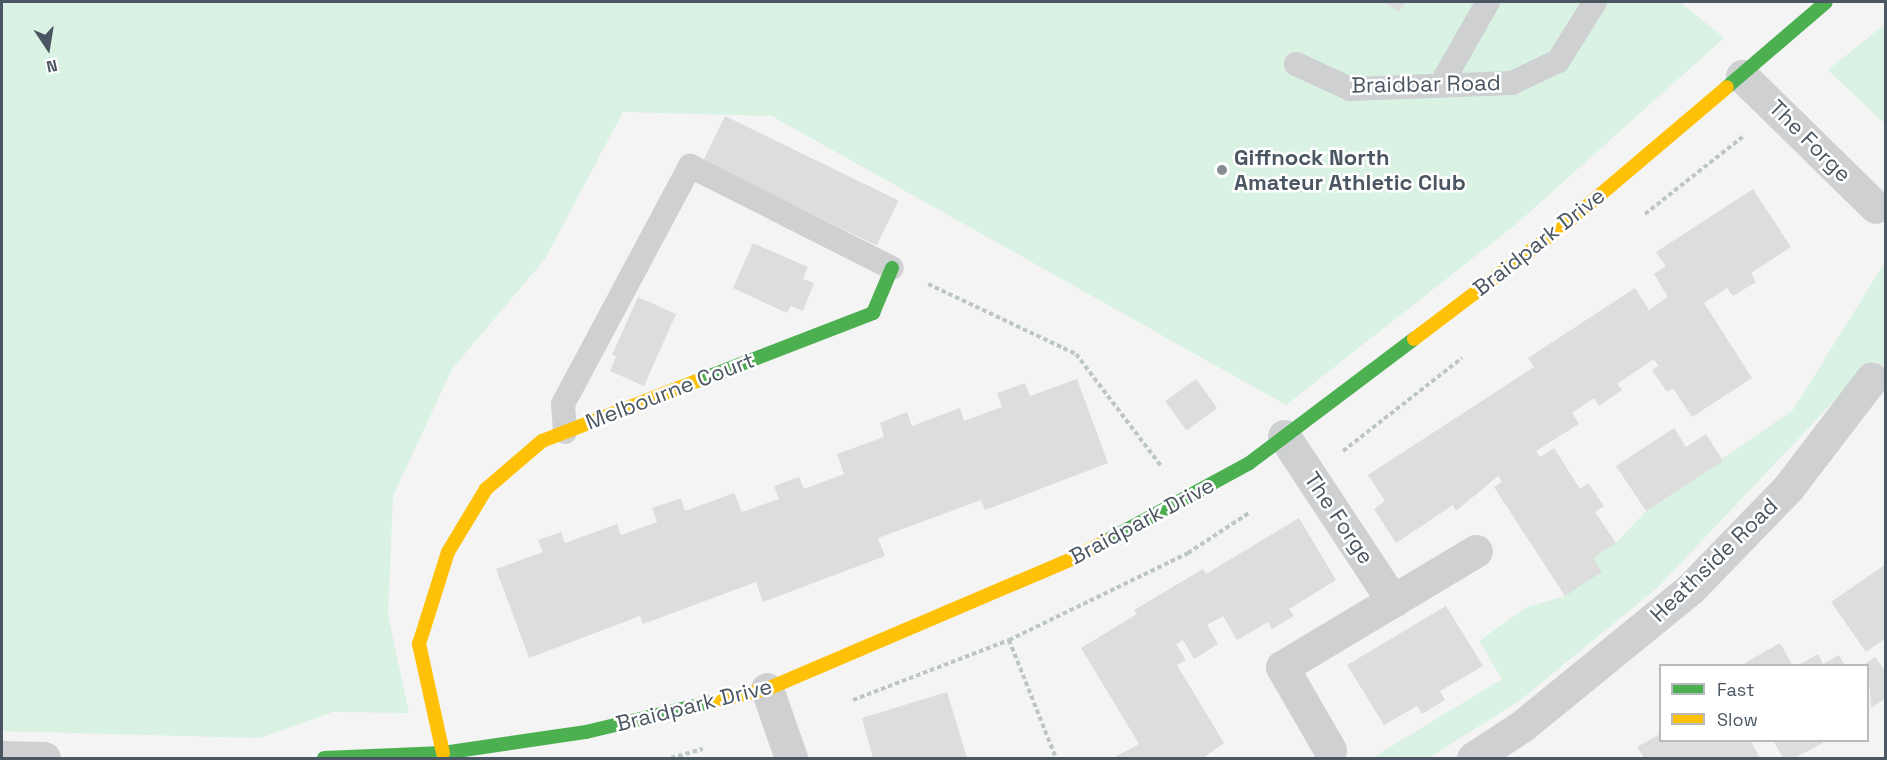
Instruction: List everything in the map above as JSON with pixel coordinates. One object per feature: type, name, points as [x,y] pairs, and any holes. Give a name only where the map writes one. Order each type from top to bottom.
[{"type":"street","name":"Braidpark Drive","points":[[324,759],[443,753],[586,732],[767,689],[1074,558],[1248,464],[1562,227],[1742,76],[1826,2]]},
{"type":"street","name":"The Forge","points":[[1742,76],[1876,207]]},
{"type":"street","name":"Melbourne Court","points":[[443,753],[419,644],[448,552],[486,489],[542,441],[873,313],[892,268]]},
{"type":"street","name":"Heathside Road","points":[[1473,759],[1522,726],[1691,588],[1788,488],[1872,378]]},
{"type":"street","name":"The Forge","points":[[1284,436],[1393,600]]},
{"type":"street","points":[[1330,750],[1282,667],[1476,551]]},
{"type":"street","points":[[767,689],[791,759]]},
{"type":"street","points":[[2,757],[44,759]]},
{"type":"lane","points":[[1440,86],[1488,2]]},
{"type":"lane","name":"Braidbar Road","points":[[1296,64],[1350,89],[1512,83],[1558,61],[1595,2]]},
{"type":"lane","points":[[565,432],[563,404],[690,166],[892,268]]},
{"type":"path","points":[[892,268],[1077,354],[1185,498]]},
{"type":"path","points":[[1009,640],[1056,759]]},
{"type":"green space","points":[[2,2],[1680,2],[1724,38],[1515,225],[1286,405],[772,116],[623,112],[545,259],[452,369],[393,496],[388,615],[409,713],[333,712],[260,738],[2,731]]},
{"type":"green space","points":[[1885,24],[1885,124],[1828,70]]},
{"type":"green space","points":[[1885,262],[1884,365],[1872,361],[1658,587],[1519,701],[1429,758],[1372,758],[1502,679],[1479,641],[1527,607],[1565,596],[1593,558],[1616,543],[1646,511],[1793,410]]},
{"type":"building","points":[[1384,2],[1406,2],[1399,12]]},
{"type":"building","points":[[725,116],[898,201],[877,246],[703,161]]},
{"type":"building","points":[[1753,189],[1791,247],[1751,273],[1756,282],[1733,296],[1727,288],[1704,303],[1752,378],[1692,417],[1673,388],[1667,392],[1652,370],[1658,366],[1654,359],[1617,384],[1622,390],[1599,406],[1594,398],[1572,413],[1579,424],[1536,451],[1540,457],[1554,448],[1580,489],[1588,483],[1604,506],[1595,512],[1616,543],[1593,558],[1602,572],[1565,596],[1494,487],[1502,482],[1498,476],[1456,511],[1453,505],[1396,543],[1374,509],[1385,501],[1368,475],[1534,367],[1528,358],[1635,288],[1649,310],[1668,297],[1654,274],[1666,266],[1656,252]]},
{"type":"building","points":[[753,243],[808,267],[803,279],[814,283],[803,311],[791,306],[787,313],[733,288]]},
{"type":"building","points":[[638,297],[676,314],[644,386],[610,371],[616,356],[612,355]]},
{"type":"building","points":[[1077,379],[1108,463],[985,510],[981,500],[878,538],[885,556],[763,602],[756,582],[643,624],[640,616],[529,658],[496,569],[543,552],[538,540],[561,532],[565,543],[617,524],[621,535],[657,522],[652,508],[681,498],[685,511],[734,493],[742,512],[779,499],[774,486],[799,477],[804,489],[844,474],[837,454],[884,437],[880,423],[907,412],[912,426],[960,408],[964,421],[1002,407],[997,393],[1025,383],[1030,396]]},
{"type":"building","points":[[1196,379],[1217,408],[1186,430],[1165,401]]},
{"type":"building","points":[[1674,428],[1686,447],[1706,434],[1723,461],[1646,511],[1616,466]]},
{"type":"building","points":[[1299,518],[1336,580],[1289,609],[1294,616],[1272,629],[1268,622],[1237,640],[1223,616],[1207,625],[1218,644],[1194,659],[1183,640],[1176,644],[1186,660],[1177,665],[1224,743],[1203,758],[1113,758],[1139,744],[1081,648],[1137,614],[1134,610],[1203,569],[1206,574]]},
{"type":"building","points":[[1886,564],[1886,638],[1866,652],[1831,602]]},
{"type":"building","points":[[1446,606],[1483,666],[1440,691],[1445,700],[1422,714],[1417,706],[1384,725],[1347,665]]},
{"type":"building","points":[[1780,643],[1792,664],[1743,664]]},
{"type":"building","points":[[1818,654],[1823,664],[1800,664]]},
{"type":"building","points":[[1839,655],[1844,664],[1823,664]]},
{"type":"building","points":[[1875,657],[1886,672],[1886,698],[1871,708],[1869,664],[1865,664]]},
{"type":"building","points":[[947,692],[967,758],[873,758],[862,718]]},
{"type":"building","points":[[1659,735],[1659,742],[1751,742],[1760,758],[1644,758],[1637,747]]},
{"type":"building","points":[[1774,742],[1824,742],[1795,758],[1783,758]]},
{"type":"traffic: fast","points":[[1727,87],[1826,2]]},
{"type":"traffic: fast","points":[[697,381],[873,313],[892,268]]},
{"type":"traffic: fast","points":[[1106,541],[1248,464],[1414,339]]},
{"type":"traffic: fast","points":[[324,758],[443,753],[586,732],[715,701]]},
{"type":"traffic: slow","points":[[1414,339],[1562,227],[1727,87]]},
{"type":"traffic: slow","points":[[443,753],[419,644],[448,552],[486,489],[542,441],[697,381]]},
{"type":"traffic: slow","points":[[715,701],[767,689],[1074,558],[1106,541]]},
{"type":"place","name":"Giffnock North Amateur Athletic Club","points":[[1222,170]]}]
